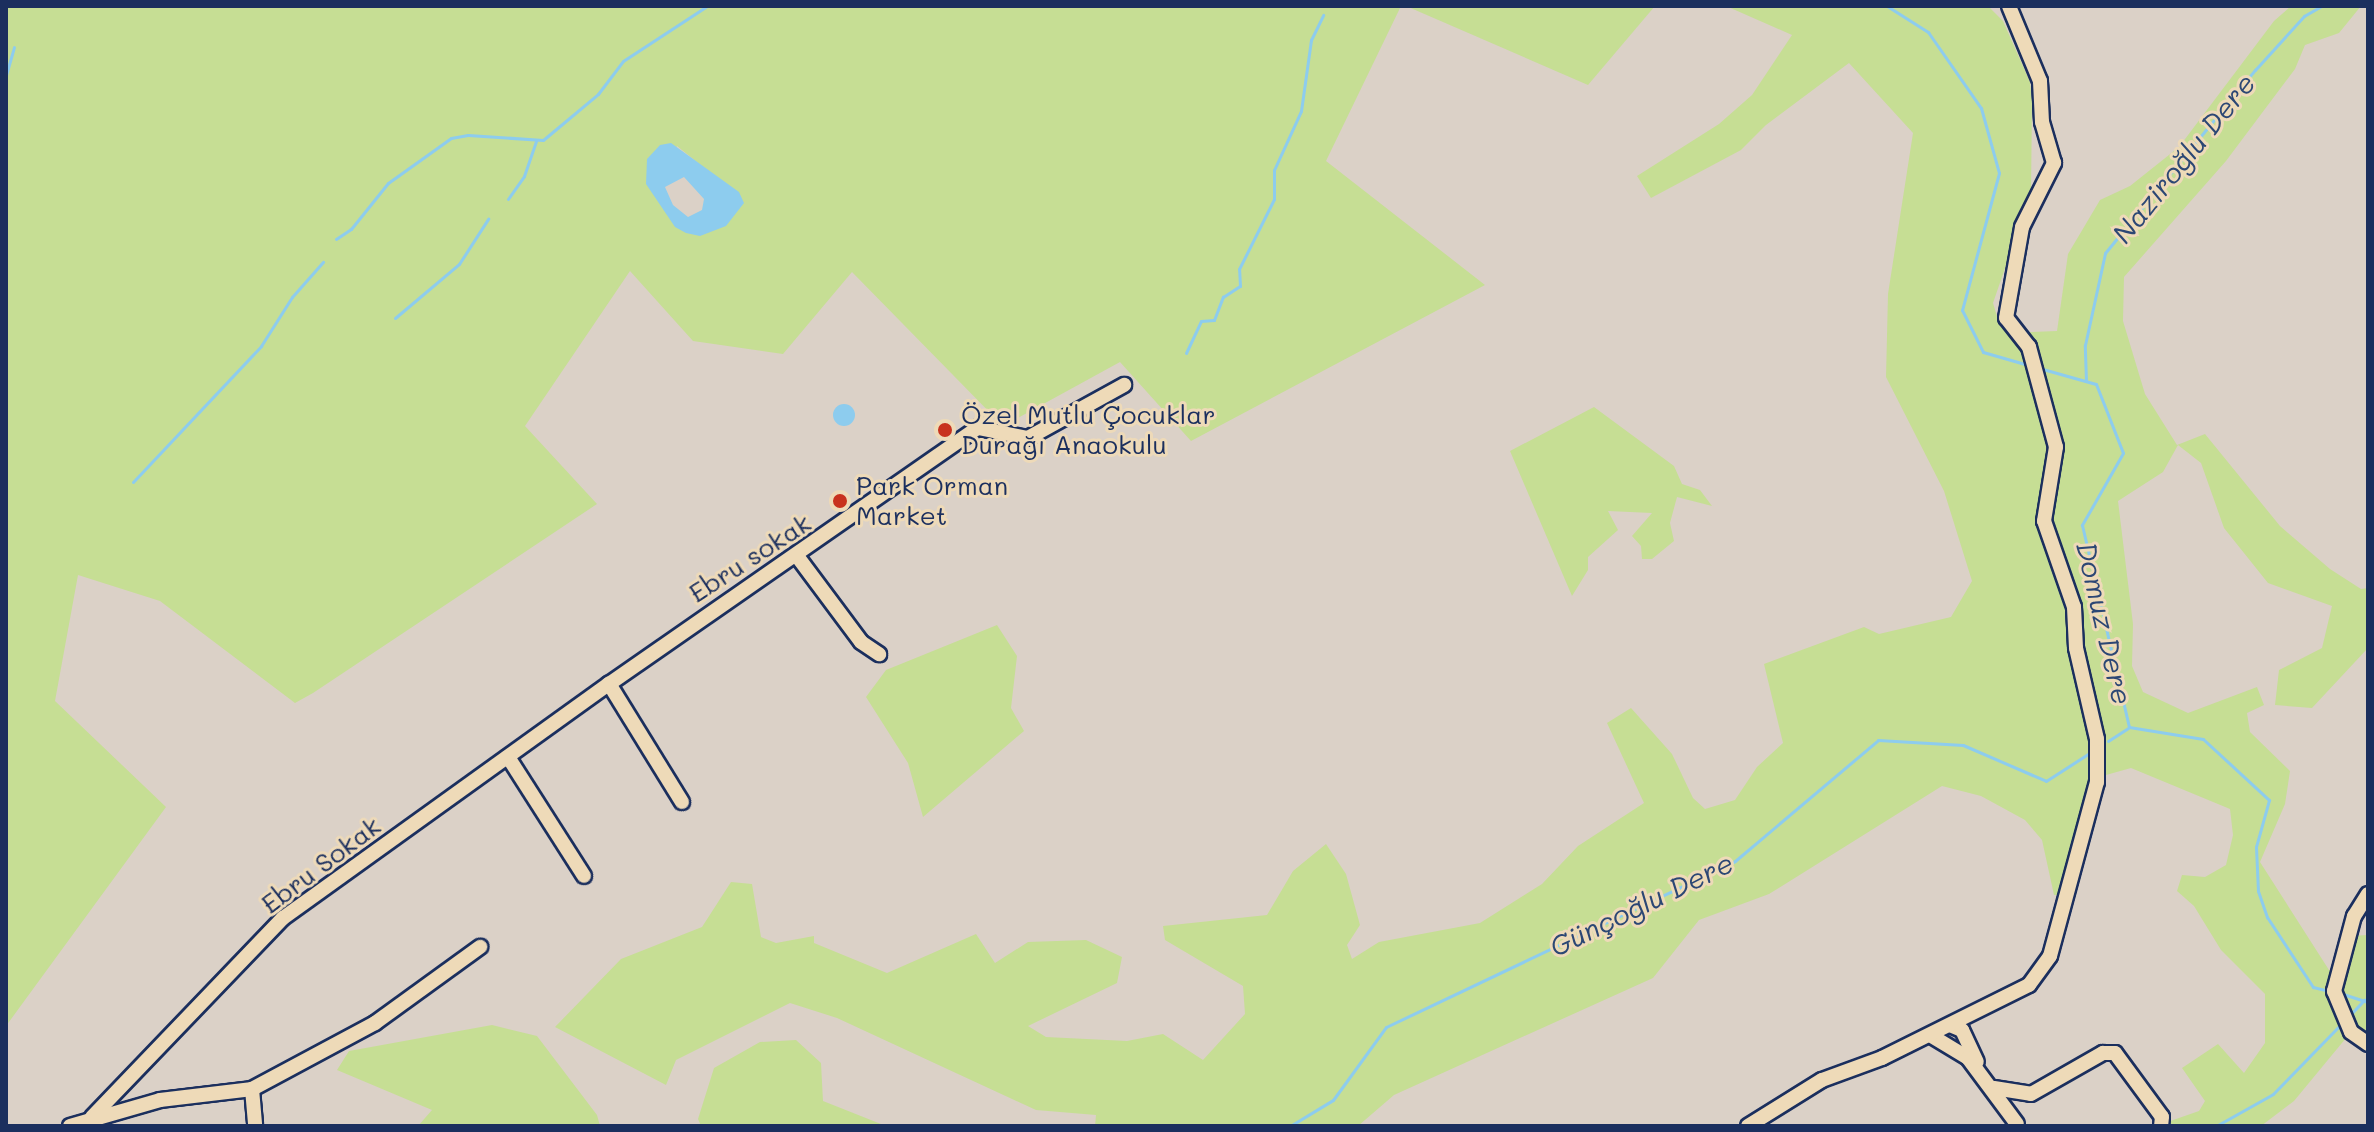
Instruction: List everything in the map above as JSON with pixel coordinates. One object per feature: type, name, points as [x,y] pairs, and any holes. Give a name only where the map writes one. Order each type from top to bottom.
[{"type":"street","points":[[1748,1126],[1822,1080],[1930,1035],[2029,985],[2050,956],[2097,782],[2097,739],[2076,648],[2074,607],[2044,521],[2056,447],[2029,347],[2006,318],[2022,227],[2054,163],[2042,122],[2040,81],[2009,6]]},
{"type":"street","name":"Ebru sokak","points":[[609,684],[978,428],[1028,438],[1124,385]]},
{"type":"street","points":[[797,556],[861,642],[879,654]]},
{"type":"street","points":[[609,684],[682,802]]},
{"type":"street","name":"Ebru Sokak","points":[[92,1117],[283,918],[609,684]]},
{"type":"street","points":[[508,757],[584,876]]},
{"type":"street","points":[[2368,894],[2354,916],[2334,991],[2351,1032],[2368,1044]]},
{"type":"street","points":[[70,1126],[92,1117],[160,1100],[252,1089],[375,1023],[480,947]]},
{"type":"street","points":[[1950,1025],[1961,1053]]},
{"type":"street","points":[[1950,1025],[1962,1030],[1982,1073]]},
{"type":"street","points":[[1930,1035],[1961,1053],[1982,1073],[2017,1124]]},
{"type":"street","points":[[1994,1088],[2031,1094],[2103,1053],[2115,1053],[2162,1117],[2161,1126]]},
{"type":"street","points":[[252,1089],[255,1126]]},
{"type":"green space","points":[[6,6],[1401,6],[1326,161],[1485,285],[1191,441],[1120,362],[1003,426],[852,272],[783,354],[693,341],[630,271],[525,426],[597,504],[295,703],[160,601],[78,575],[55,701],[166,807],[6,1026]],"holes":[[[677,146],[708,171],[700,236],[659,197]]]},
{"type":"green space","points":[[1406,6],[1655,6],[1588,85]]},
{"type":"green space","points":[[1726,6],[1988,6],[2003,21],[2030,82],[2032,102],[2031,193],[1993,303],[2000,326],[2008,333],[2057,331],[2068,254],[2100,200],[2130,186],[2179,147],[2274,21],[2291,6],[2361,6],[2339,33],[2305,45],[2295,69],[2226,161],[2124,277],[2123,321],[2145,394],[2177,445],[2205,434],[2280,526],[2330,569],[2361,589],[2368,588],[2368,648],[2312,708],[2275,705],[2279,670],[2322,648],[2332,606],[2268,583],[2224,528],[2201,463],[2178,445],[2163,472],[2118,501],[2133,624],[2132,666],[2143,692],[2188,713],[2257,687],[2264,705],[2247,713],[2250,732],[2290,771],[2285,804],[2260,862],[2329,970],[2339,970],[2349,936],[2368,935],[2368,1044],[2351,1032],[2294,1101],[2261,1126],[2156,1126],[2199,1111],[2205,1101],[2182,1068],[2218,1044],[2244,1073],[2265,1043],[2265,994],[2221,950],[2194,906],[2177,891],[2182,875],[2205,877],[2226,865],[2233,835],[2230,809],[2131,768],[2106,775],[2074,896],[2054,895],[2042,840],[2025,820],[1981,796],[1942,786],[1769,894],[1699,920],[1653,978],[1394,1095],[1358,1126],[1095,1126],[1096,1115],[1036,1110],[837,1018],[790,1003],[676,1060],[666,1085],[555,1027],[621,959],[702,927],[731,882],[752,884],[761,937],[776,943],[814,936],[814,943],[887,973],[976,934],[995,963],[1028,942],[1086,940],[1122,957],[1117,983],[1028,1026],[1046,1037],[1127,1041],[1163,1034],[1203,1060],[1245,1014],[1243,986],[1165,940],[1163,926],[1267,915],[1293,871],[1326,844],[1346,874],[1360,925],[1347,945],[1352,959],[1379,942],[1480,923],[1542,884],[1578,846],[1644,803],[1607,723],[1631,708],[1672,754],[1693,798],[1705,809],[1735,800],[1757,767],[1783,743],[1764,664],[1864,627],[1879,634],[1951,617],[1972,581],[1944,491],[1886,377],[1888,294],[1913,133],[1849,63],[1766,125],[1741,150],[1651,198],[1637,176],[1719,124],[1752,95],[1792,35]]},
{"type":"green space","points":[[1594,407],[1674,466],[1682,484],[1700,490],[1712,506],[1677,497],[1670,523],[1674,541],[1652,559],[1642,559],[1641,546],[1632,536],[1652,513],[1608,511],[1618,530],[1588,557],[1588,570],[1572,596],[1510,451]]},
{"type":"green space","points":[[997,625],[1017,656],[1011,708],[1024,731],[923,817],[908,763],[866,697],[886,670]]},
{"type":"green space","points":[[492,1025],[537,1036],[597,1115],[600,1126],[418,1126],[432,1110],[337,1070],[349,1051]]},
{"type":"green space","points":[[796,1040],[821,1063],[823,1101],[886,1126],[701,1126],[698,1119],[714,1068],[760,1042]]},
{"type":"water","points":[[671,143],[739,192],[744,203],[726,226],[700,236],[675,227],[646,184],[647,159],[660,145]],"holes":[[[684,177],[704,199],[702,210],[688,217],[673,205],[665,187]]]},
{"type":"water","points":[[844,404],[855,415],[844,426],[833,415]]},
{"type":"waterway","points":[[336,239],[351,229],[388,183],[451,138],[468,135],[543,140],[598,94],[623,61],[707,6]]},
{"type":"waterway","name":"Domuz Dere","points":[[1887,6],[1928,32],[1981,108],[1999,173],[1962,310],[1983,352],[2028,365]]},
{"type":"waterway","name":"Naziroğlu Dere","points":[[2086,381],[2085,345],[2105,253],[2255,70],[2304,16],[2321,6]]},
{"type":"waterway","points":[[1186,353],[1201,321],[1214,320],[1223,297],[1240,286],[1239,269],[1274,199],[1274,170],[1301,111],[1311,40],[1323,15]]},
{"type":"waterway","points":[[6,75],[14,47]]},
{"type":"waterway","points":[[508,199],[524,176],[536,141]]},
{"type":"waterway","points":[[395,318],[459,264],[488,219]]},
{"type":"waterway","points":[[133,482],[261,346],[292,297],[323,262]]},
{"type":"waterway","name":"Domuz Dere","points":[[2039,368],[2096,384],[2123,453],[2082,525],[2129,727],[2203,739],[2269,800],[2256,847],[2258,891],[2267,917],[2313,987],[2329,991]]},
{"type":"waterway","name":"Günçoğlu Dere","points":[[2108,741],[2128,728]]},
{"type":"waterway","name":"Günçoğlu Dere","points":[[1290,1126],[1333,1100],[1386,1027],[1735,861],[1878,740],[1963,745],[2046,781],[2091,752]]},
{"type":"waterway","name":"Domuz Dere","points":[[2340,993],[2368,1002]]},
{"type":"waterway","points":[[2350,1015],[2364,1000]]},
{"type":"waterway","points":[[2216,1126],[2273,1094],[2342,1023]]},
{"type":"place","name":"Özel Mutlu Çocuklar Durağı Anaokulu","points":[[945,430]]},
{"type":"place","name":"Park Orman Market","points":[[840,501]]}]
